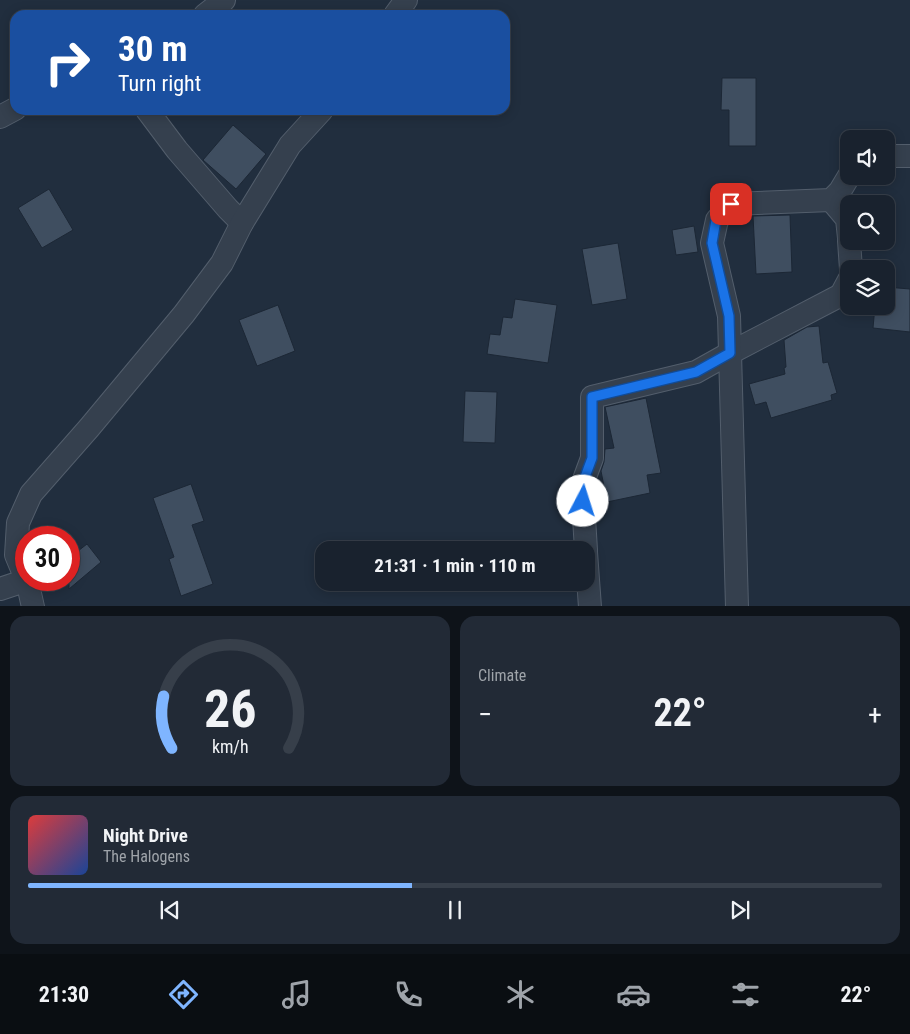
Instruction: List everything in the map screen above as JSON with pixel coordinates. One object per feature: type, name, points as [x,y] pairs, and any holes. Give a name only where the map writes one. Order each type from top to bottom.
[{"type":"street","points":[[211,10],[224,0]]},
{"type":"street","points":[[151,115],[177,150],[242,223]]},
{"type":"street","points":[[18,526],[31,494],[184,314],[222,263],[242,223],[290,145],[317,115]]},
{"type":"street","points":[[895,156],[910,156]]},
{"type":"street","points":[[738,606],[729,316],[712,243],[716,220],[731,204],[831,200],[844,185]]},
{"type":"street","points":[[831,200],[840,210]]},
{"type":"street","points":[[585,541],[582,485],[592,458],[592,397],[696,372],[840,296]]},
{"type":"street","points":[[0,589],[27,580],[33,606]]},
{"type":"street","points":[[589,591],[590,606]]},
{"type":"building","points":[[722,78],[756,78],[756,146],[729,146],[729,110],[721,110]]},
{"type":"building","points":[[233,125],[266,154],[236,189],[203,160]]},
{"type":"building","points":[[49,189],[73,230],[42,248],[18,208]]},
{"type":"building","points":[[790,215],[792,272],[756,274],[753,216]]},
{"type":"building","points":[[694,226],[698,252],[676,255],[672,230]]},
{"type":"building","points":[[618,243],[627,299],[592,305],[582,249]]},
{"type":"building","points":[[895,288],[910,289],[910,332],[873,328],[874,315],[895,315]]},
{"type":"building","points":[[515,299],[557,305],[548,363],[487,354],[490,334],[500,335],[503,317],[512,318]]},
{"type":"building","points":[[278,305],[295,351],[257,366],[239,320]]},
{"type":"building","points":[[819,326],[823,363],[828,362],[837,393],[831,395],[832,400],[771,418],[766,402],[755,405],[749,384],[785,374],[784,340],[807,327]]},
{"type":"building","points":[[465,391],[497,392],[495,443],[463,442]]},
{"type":"building","points":[[646,398],[661,473],[647,475],[650,493],[607,502],[601,471],[605,449],[614,448],[605,407]]},
{"type":"building","points":[[191,484],[204,521],[192,525],[213,584],[181,596],[169,559],[174,557],[153,498]]},
{"type":"building","points":[[87,544],[101,562],[80,580],[80,549]]},
{"type":"route","points":[[583,501],[582,485],[592,458],[592,397],[696,372],[730,353],[729,316],[712,243],[716,220],[731,204]]}]
